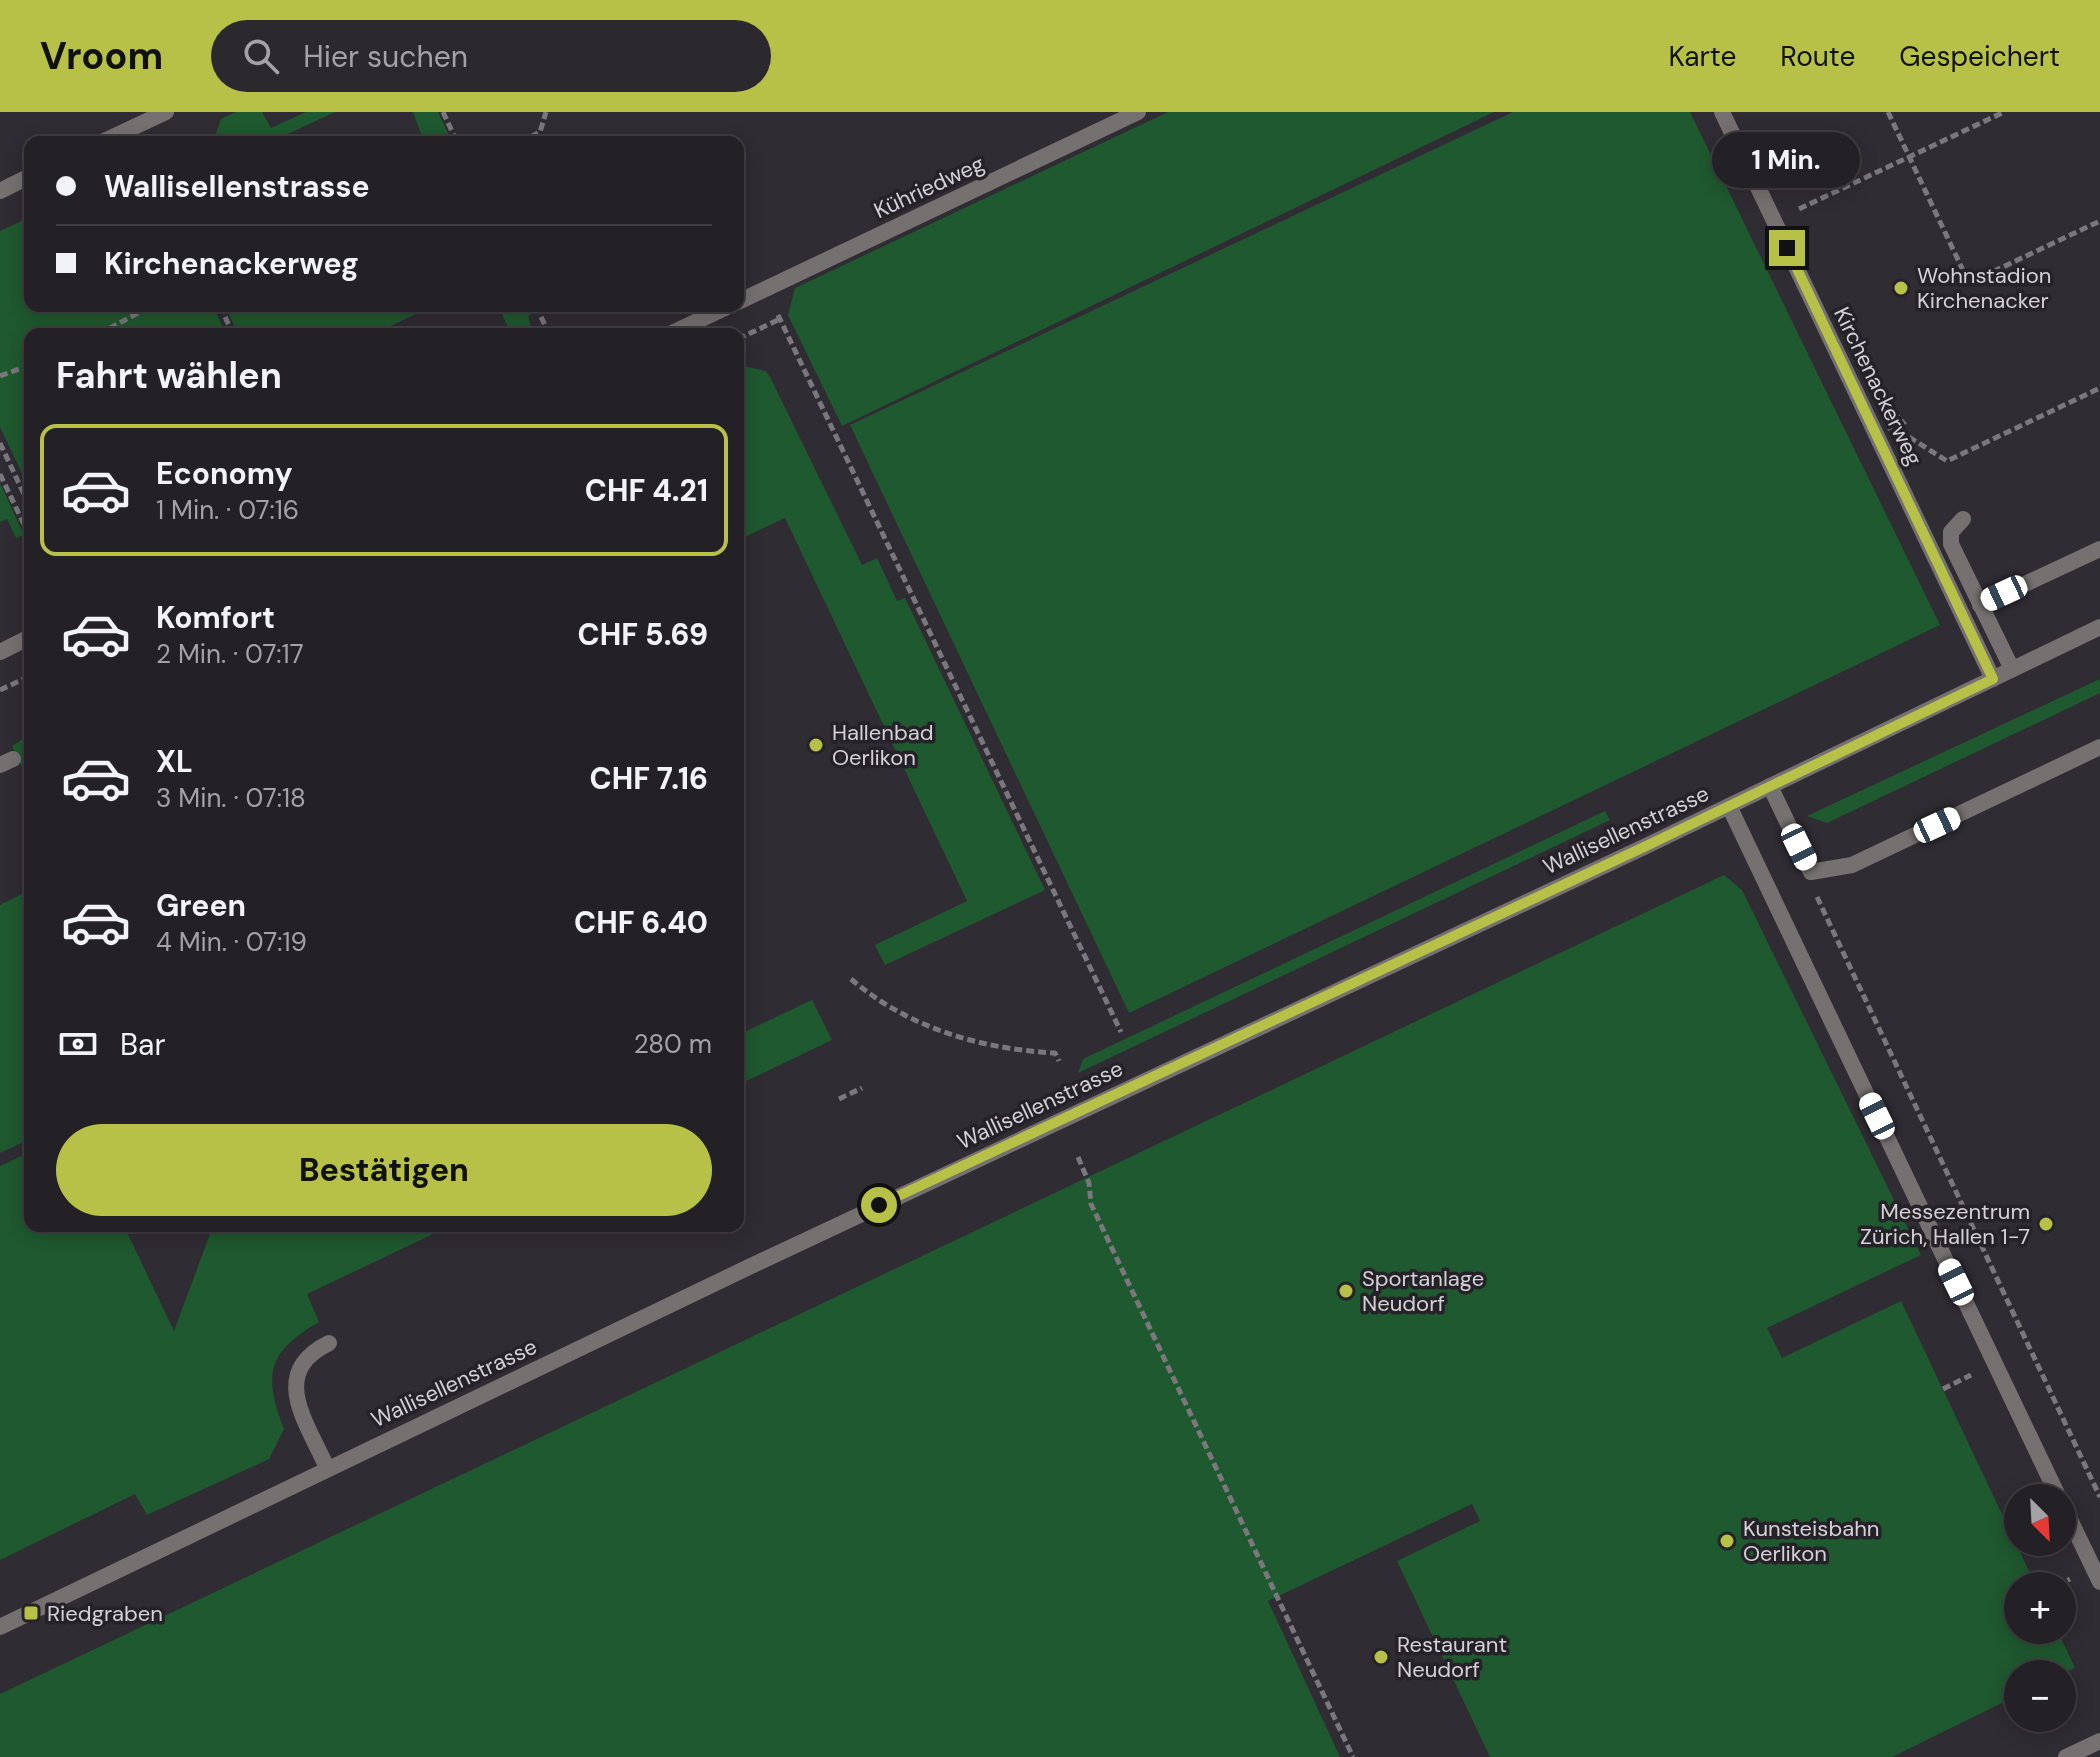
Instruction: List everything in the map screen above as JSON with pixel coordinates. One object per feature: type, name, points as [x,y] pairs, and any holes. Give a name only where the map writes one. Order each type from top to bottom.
[{"type":"street","points":[[115,136],[166,112]]},
{"type":"street","name":"Kühriedweg","points":[[744,299],[1138,112]]},
{"type":"street","name":"Kirchenackerweg","points":[[1722,112],[1993,679]]},
{"type":"street","points":[[0,191],[24,179]]},
{"type":"street","points":[[683,328],[716,312]]},
{"type":"street","points":[[1963,519],[1951,532],[1951,544],[2012,669]]},
{"type":"street","points":[[1980,605],[2100,549]]},
{"type":"street","name":"Wallisellenstrasse","points":[[0,1627],[327,1468],[1729,806],[2100,627]]},
{"type":"street","points":[[0,652],[24,640]]},
{"type":"street","points":[[1770,786],[1811,872],[1852,865],[2100,747]]},
{"type":"street","points":[[1729,806],[2053,1484]]},
{"type":"street","points":[[327,1468],[296,1391],[296,1370],[312,1352],[329,1343]]},
{"type":"street","points":[[2076,1532],[2100,1582]]},
{"type":"street","points":[[2066,1757],[2100,1741]]},
{"type":"path","points":[[443,112],[454,136]]},
{"type":"path","points":[[532,136],[540,132],[546,112]]},
{"type":"path","points":[[1888,112],[1969,283],[2100,221]]},
{"type":"path","points":[[1774,220],[2004,112]]},
{"type":"path","points":[[765,289],[1051,894],[1121,1032]]},
{"type":"path","points":[[110,328],[140,312]]},
{"type":"path","points":[[744,336],[780,319]]},
{"type":"path","points":[[0,376],[24,367]]},
{"type":"path","points":[[1905,425],[1898,417],[1888,422],[1889,430],[1901,432],[1947,461],[2100,388]]},
{"type":"path","points":[[0,443],[24,494]]},
{"type":"path","points":[[0,474],[24,524]]},
{"type":"path","points":[[0,690],[24,679]]},
{"type":"path","points":[[1811,872],[1819,906],[2100,1497]]},
{"type":"path","points":[[851,979],[931,1028],[997,1047],[1055,1053],[1059,1061]]},
{"type":"path","points":[[839,1099],[862,1088]]},
{"type":"path","points":[[1078,1157],[1089,1183],[1091,1204],[1353,1757]]},
{"type":"path","points":[[1943,1389],[1978,1372]]},
{"type":"green space","points":[[236,112],[262,112],[271,128],[306,112],[335,112],[284,136],[217,136],[221,119]]},
{"type":"green space","points":[[413,112],[438,112],[449,136],[422,136]]},
{"type":"green space","points":[[1168,112],[1494,112],[842,426],[788,315],[795,288]]},
{"type":"green space","points":[[1513,112],[1690,112],[1940,625],[1129,1013],[850,425]]},
{"type":"green space","points":[[24,220],[24,312],[216,312],[223,328],[24,328],[24,477],[0,427],[0,231]]},
{"type":"green space","points":[[228,312],[420,312],[386,328],[235,328]]},
{"type":"green space","points":[[501,312],[533,312],[528,316],[531,327],[508,327]]},
{"type":"green space","points":[[744,366],[766,371],[771,379],[862,565],[877,558],[897,601],[905,598],[1045,890],[885,965],[875,945],[967,901],[785,518],[744,537]]},
{"type":"green space","points":[[0,483],[24,535],[16,538],[7,519],[0,522]]},
{"type":"green space","points":[[2100,679],[2100,693],[1827,823],[1807,816]]},
{"type":"green space","points":[[24,709],[24,771],[12,746],[23,739]]},
{"type":"green space","points":[[1605,811],[1610,820],[1078,1073],[1083,1059]]},
{"type":"green space","name":"Sportanlage Neudorf","points":[[1724,875],[1742,890],[1921,1255],[1767,1328],[1782,1358],[1901,1301],[2004,1518],[2004,1556],[2022,1556],[2029,1572],[2004,1572],[2004,1644],[2064,1644],[2071,1660],[2004,1660],[2004,1702],[1892,1757],[1490,1757],[1397,1561],[1480,1521],[1472,1504],[1268,1601],[1340,1757],[0,1757],[0,1694]]},
{"type":"green space","points":[[24,893],[24,1142],[0,1153],[0,905]]},
{"type":"green space","points":[[812,1000],[832,1040],[744,1082],[744,1032]]},
{"type":"green space","points":[[24,1155],[24,1232],[127,1232],[174,1331],[211,1232],[437,1232],[307,1294],[319,1322],[289,1344],[274,1366],[273,1394],[284,1429],[269,1459],[147,1515],[135,1494],[0,1560],[0,1166]]},
{"type":"place","name":"Wohnstadion Kirchenacker","points":[[1901,288]]},
{"type":"place","name":"Hallenbad Oerlikon","points":[[816,745]]},
{"type":"place","name":"Messezentrum Zürich, Hallen 1-7","points":[[2046,1224]]},
{"type":"place","name":"Sportanlage Neudorf","points":[[1346,1291]]},
{"type":"place","name":"Kunsteisbahn Oerlikon","points":[[1727,1541]]},
{"type":"place","name":"Riedgraben","points":[[31,1613]]},
{"type":"place","name":"Restaurant Neudorf","points":[[1381,1657]]},
{"type":"route","points":[[879,1205],[1644,847],[1993,679],[1787,248]]}]
